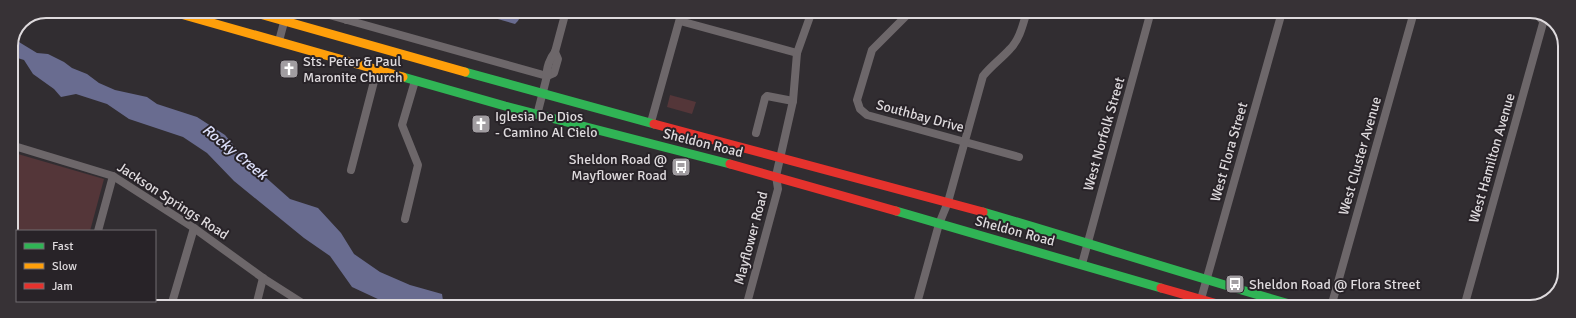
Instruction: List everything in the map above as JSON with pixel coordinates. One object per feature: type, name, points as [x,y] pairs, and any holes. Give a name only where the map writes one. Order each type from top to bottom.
[{"type":"main road","name":"Sheldon Road","points":[[195,18],[536,115],[776,176],[1204,300]]},
{"type":"main road","name":"Sheldon Road","points":[[274,18],[542,94],[948,202],[1087,242],[1207,281],[1275,300]]},
{"type":"street","points":[[279,41],[285,18]]},
{"type":"street","points":[[340,18],[547,76],[554,73],[558,59],[556,52],[564,18]]},
{"type":"street","points":[[651,122],[681,18]]},
{"type":"street","name":"Mayflower Road","points":[[748,300],[778,189],[776,176],[793,101],[797,54],[810,18]]},
{"type":"street","name":"Southbay Drive","points":[[904,18],[872,50],[857,100],[860,109],[867,115],[1020,157]]},
{"type":"street","points":[[918,300],[939,224],[948,202],[983,76],[991,65],[1011,48],[1021,32],[1025,18]]},
{"type":"street","name":"West Norfolk Street","points":[[1082,264],[1150,18]]},
{"type":"street","name":"West Flora Street","points":[[1201,299],[1280,18]]},
{"type":"street","name":"West Cluster Avenue","points":[[1333,300],[1412,18]]},
{"type":"street","points":[[680,21],[797,54]]},
{"type":"street","name":"West Hamilton Avenue","points":[[1466,300],[1543,22]]},
{"type":"street","points":[[351,170],[377,70]]},
{"type":"street","points":[[536,115],[547,76]]},
{"type":"street","points":[[405,219],[418,165],[402,125],[415,81]]},
{"type":"street","points":[[756,133],[765,98],[767,96],[793,101]]},
{"type":"street","name":"Jackson Springs Road","points":[[18,147],[113,176],[194,228],[298,300]]},
{"type":"street","points":[[98,230],[113,176]]},
{"type":"street","points":[[173,300],[194,228]]},
{"type":"street","points":[[258,300],[264,278]]},
{"type":"shaded area","points":[[670,95],[696,102],[692,114],[667,107]]},
{"type":"shaded area","points":[[18,154],[104,179],[90,230],[18,230]]},
{"type":"water","points":[[494,18],[520,18],[515,24]]},
{"type":"water","name":"Rocky Creek","points":[[19,42],[37,53],[48,54],[72,68],[87,74],[99,83],[115,90],[147,97],[157,104],[197,117],[225,135],[246,160],[290,199],[318,208],[341,233],[354,254],[380,272],[410,285],[442,294],[443,300],[380,300],[352,287],[330,256],[304,238],[234,181],[207,153],[183,137],[129,119],[107,104],[76,94],[61,97],[54,89],[33,74],[24,60],[18,58]]},
{"type":"traffic: fast","points":[[465,72],[654,124]]},
{"type":"traffic: fast","points":[[403,77],[505,106],[730,164]]},
{"type":"traffic: fast","points":[[896,211],[1161,288]]},
{"type":"traffic: fast","points":[[983,212],[1276,300]]},
{"type":"traffic: slow","points":[[195,18],[403,77]]},
{"type":"traffic: slow","points":[[274,18],[465,72]]},
{"type":"traffic: jam","points":[[654,124],[983,212]]},
{"type":"traffic: jam","points":[[730,164],[896,211]]},
{"type":"traffic: jam","points":[[1161,288],[1203,300]]},
{"type":"place","name":"Sts. Peter & Paul Maronite Church","points":[[289,69]]},
{"type":"place","name":"Iglesia De Dios - Camino Al Cielo","points":[[481,124]]},
{"type":"place","name":"Sheldon Road @ Mayflower Road","points":[[681,167]]},
{"type":"place","name":"Sheldon Road @ Flora Street","points":[[1235,284]]}]
